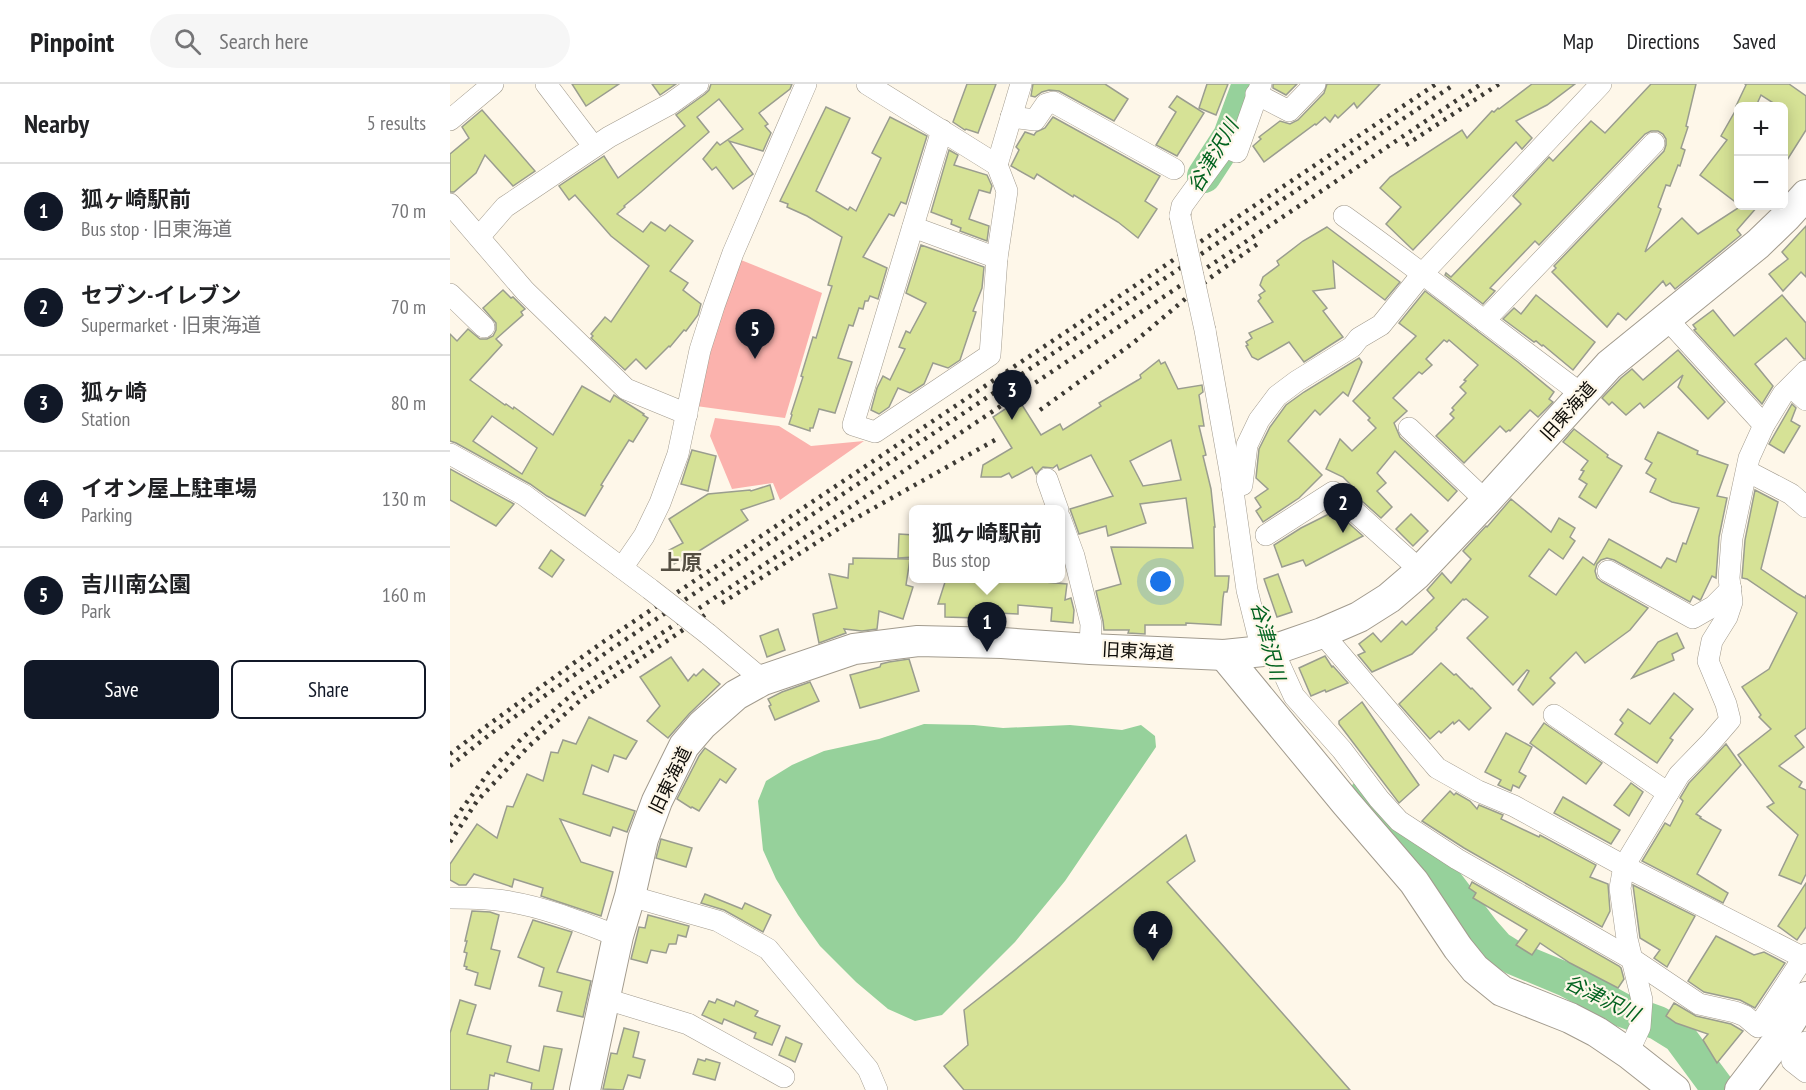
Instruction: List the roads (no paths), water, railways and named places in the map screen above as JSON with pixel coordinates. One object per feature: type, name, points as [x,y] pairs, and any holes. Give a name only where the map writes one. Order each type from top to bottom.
[{"type":"street","points":[[450,120],[493,84]]},
{"type":"street","points":[[546,84],[594,147]]},
{"type":"street","points":[[478,237],[505,207],[609,137],[670,104],[698,84]]},
{"type":"street","points":[[622,568],[644,536],[660,503],[678,454],[700,350],[714,306],[745,225],[806,84]]},
{"type":"street","points":[[867,84],[942,130],[997,165],[1007,191],[997,258],[990,355],[875,432],[853,425],[942,130]]},
{"type":"street","points":[[997,165],[1020,84]]},
{"type":"street","points":[[1315,84],[1289,111],[1258,89],[1237,152],[1226,147],[1182,206],[1180,216],[1205,330],[1247,590],[1268,650],[1294,696],[1400,821],[1457,859],[1632,959],[1699,1005],[1735,1012],[1745,1016],[1758,1028],[1805,956],[1624,866],[1514,806],[1478,791],[1437,768],[1322,633]]},
{"type":"street","points":[[1232,487],[1242,485],[1248,445],[1259,420],[1277,396],[1352,347],[1359,338],[1382,325],[1423,273],[1601,84]]},
{"type":"street","points":[[1011,117],[1035,120],[1047,104],[1053,102],[1174,169]]},
{"type":"street","points":[[1484,321],[1654,143]]},
{"type":"street","name":"旧東海道","points":[[585,1090],[618,936],[644,839],[657,801],[684,746],[702,725],[736,696],[763,680],[854,649],[918,641],[1002,643],[1224,655],[1268,650],[1322,633],[1359,617],[1389,598],[1420,570],[1609,365],[1758,244],[1806,195]]},
{"type":"street","points":[[450,204],[525,291],[626,389],[687,414]]},
{"type":"street","points":[[1344,216],[1583,395]]},
{"type":"street","points":[[913,227],[997,258]]},
{"type":"street","points":[[450,294],[484,327]]},
{"type":"street","points":[[1667,318],[1764,424]]},
{"type":"street","points":[[1628,1053],[1640,1027],[1642,1000],[1627,939],[1620,888],[1624,866],[1679,774],[1712,742],[1730,720],[1726,704],[1708,661],[1712,640],[1732,602],[1729,578],[1732,538],[1749,458],[1764,424],[1783,394],[1798,394],[1806,371]]},
{"type":"street","points":[[1409,428],[1486,501]]},
{"type":"street","points":[[450,454],[524,495],[650,589],[763,680]]},
{"type":"street","points":[[1747,471],[1791,494],[1806,507]]},
{"type":"street","points":[[1047,479],[1056,505]]},
{"type":"street","points":[[1266,535],[1333,492],[1420,570]]},
{"type":"street","points":[[1065,532],[1074,556],[1091,624],[1090,649]]},
{"type":"street","points":[[1608,571],[1693,618],[1714,606],[1731,589]]},
{"type":"street","points":[[1224,655],[1414,882],[1458,948],[1475,969],[1502,991],[1570,1018],[1597,1032],[1675,1090]]},
{"type":"street","points":[[1554,715],[1668,793]]},
{"type":"street","points":[[630,896],[718,921],[768,949],[868,1069],[877,1090]]},
{"type":"street","points":[[450,898],[511,902],[564,916],[618,936]]},
{"type":"street","points":[[1740,1090],[1780,1038],[1806,997]]},
{"type":"street","points":[[603,998],[688,1024],[784,1077]]},
{"type":"street","points":[[1806,1042],[1792,1061],[1806,1072]]},
{"type":"street","points":[[1800,1090],[1806,1080]]},
{"type":"waterway","name":"谷津沢川","points":[[1204,176],[1230,136],[1249,84]]},
{"type":"waterway","name":"谷津沢川","points":[[1366,795],[1405,843],[1442,877],[1498,948],[1514,958],[1567,980],[1622,1010],[1658,1023],[1679,1036],[1719,1090]]},
{"type":"railway","points":[[450,754],[603,642],[1436,84]]},
{"type":"railway","points":[[450,766],[493,732],[610,650],[1455,84]]},
{"type":"railway","points":[[450,825],[489,772],[522,738],[577,690],[1481,84]]},
{"type":"railway","points":[[1406,145],[1499,84]]},
{"type":"railway","points":[[1040,410],[1133,343],[1210,278],[1259,243]]},
{"type":"railway","points":[[722,603],[849,522],[995,440]]},
{"type":"railway","points":[[450,842],[477,801],[528,747],[583,698],[705,615]]},
{"type":"place","name":"吉川南公園","points":[[755,359]]},
{"type":"place","name":"狐ヶ崎","points":[[1012,420]]},
{"type":"place","name":"セブン-イレブン","points":[[1343,533]]},
{"type":"place","name":"狐ヶ崎駅前","points":[[987,652]]},
{"type":"place","name":"イオン屋上駐車場","points":[[1153,961]]},
{"type":"district","name":"上原","points":[[681,562]]}]
